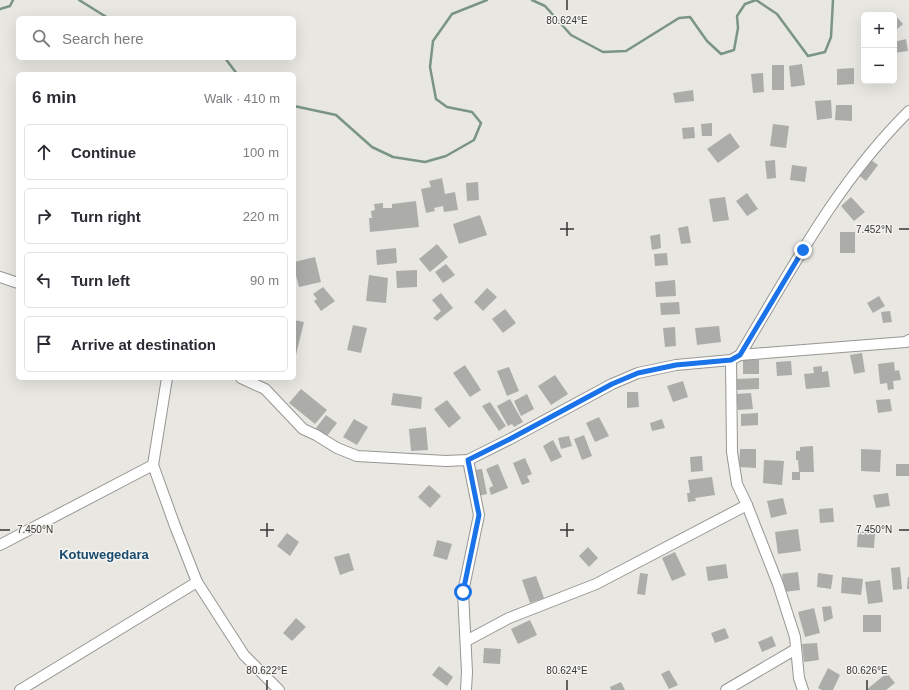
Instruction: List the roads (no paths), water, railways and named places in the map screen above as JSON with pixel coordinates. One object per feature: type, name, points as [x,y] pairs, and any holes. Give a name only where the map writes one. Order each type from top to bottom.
[{"type":"street","points":[[802,690],[798,678],[795,637],[778,584],[747,505],[737,484],[732,452],[736,358],[829,209],[861,164],[909,111]]},
{"type":"street","points":[[0,277],[16,282]]},
{"type":"street","points":[[245,380],[265,389],[303,429],[337,448],[357,456],[446,462],[468,460],[612,384],[638,373],[676,365],[906,342],[909,340]]},
{"type":"street","points":[[167,380],[153,465],[197,582],[244,655],[278,690]]},
{"type":"street","points":[[466,690],[467,672],[463,592],[479,515],[468,460]]},
{"type":"street","points":[[0,545],[153,465]]},
{"type":"street","points":[[466,641],[508,618],[596,584],[747,505]]},
{"type":"street","points":[[20,690],[197,582]]},
{"type":"street","points":[[726,690],[796,649]]},
{"type":"waterway","points":[[0,9],[10,6],[13,0]]},
{"type":"waterway","points":[[79,0],[105,16]]},
{"type":"waterway","points":[[296,106],[336,115],[372,147],[393,157],[425,162],[446,156],[474,140],[481,123],[472,112],[447,107],[436,99],[430,67],[433,41],[452,14],[487,0]]},
{"type":"waterway","points":[[532,0],[545,6],[571,35],[603,52],[626,51],[679,18],[690,17],[707,41],[721,54],[734,50],[738,28],[737,16],[745,4],[756,0],[777,14],[808,56],[825,52],[831,37],[833,0]]},
{"type":"waterway","points":[[226,60],[236,72]]},
{"type":"district","name":"Kotuwegedara","points":[[104,554]]}]
